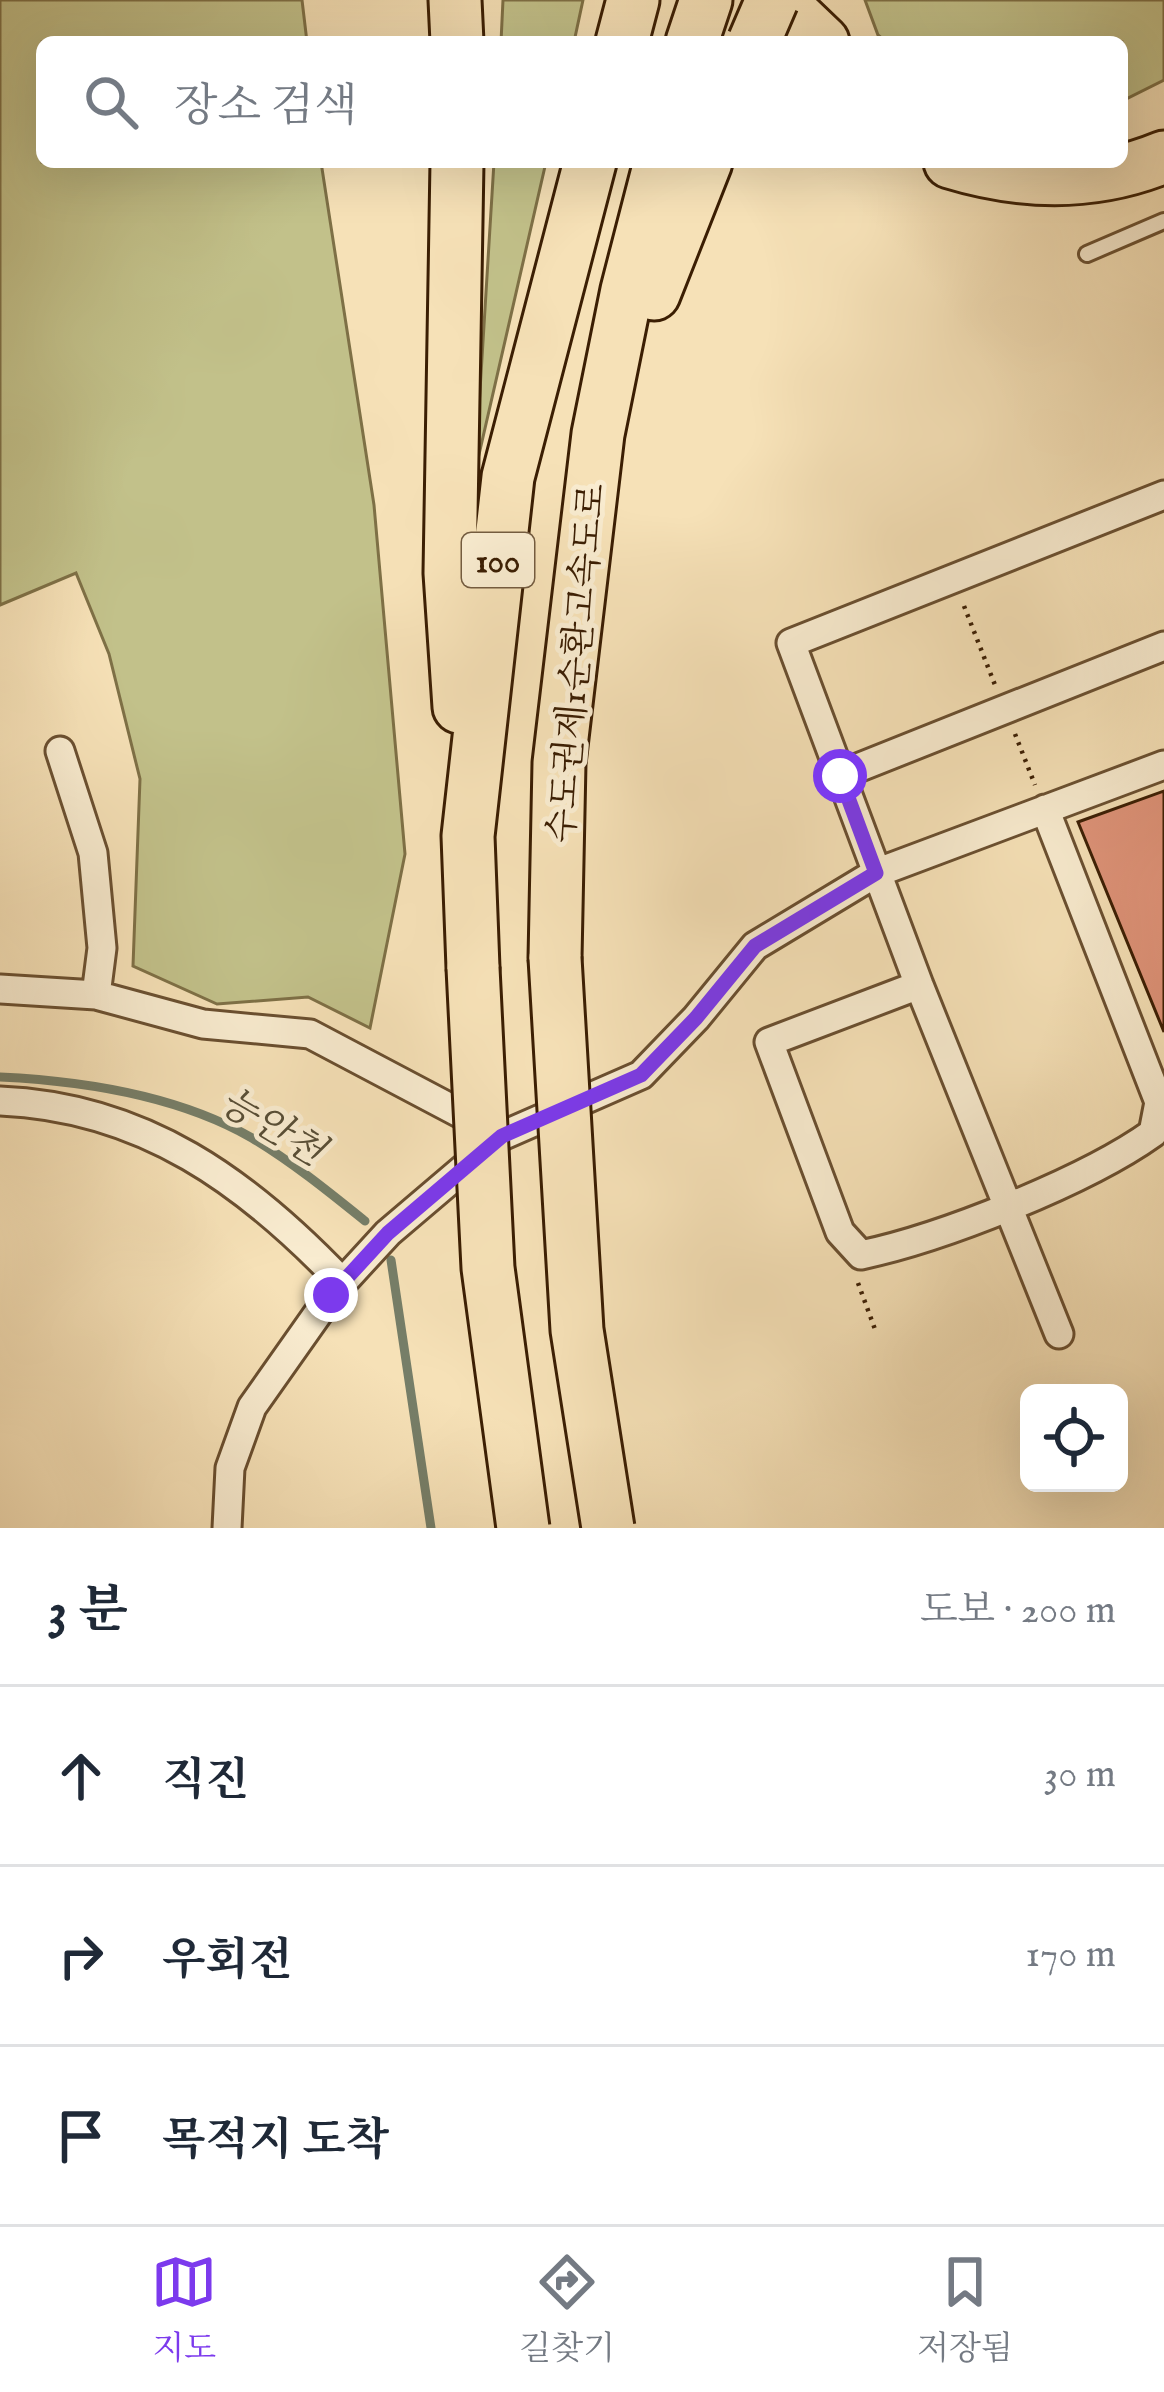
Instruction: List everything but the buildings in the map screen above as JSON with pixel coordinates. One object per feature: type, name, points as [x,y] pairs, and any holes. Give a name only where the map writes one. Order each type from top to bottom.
[{"type":"highway","points":[[455,0],[457,36]]},
{"type":"highway","points":[[694,36],[706,0]]},
{"type":"highway","points":[[734,0],[766,36]]},
{"type":"highway","points":[[757,36],[775,0],[816,36]]},
{"type":"highway","points":[[1128,137],[1164,124]]},
{"type":"highway","points":[[971,168],[999,176],[1070,179],[1111,175],[1164,158]]},
{"type":"highway","points":[[457,168],[450,573],[468,836]]},
{"type":"highway","name":"100","points":[[523,1528],[488,1268],[468,836],[508,477],[588,168]]},
{"type":"highway","name":"수도권제1순환고속도로","points":[[608,1528],[577,1330],[555,958],[559,763],[598,434],[627,290],[658,168]]},
{"type":"highway","points":[[598,434],[704,168]]},
{"type":"street","points":[[1059,1334],[919,985],[791,643],[1164,495]]},
{"type":"street","points":[[840,776],[1164,646]]},
{"type":"street","points":[[60,751],[93,854],[101,948],[96,995]]},
{"type":"street","points":[[227,1528],[230,1468],[252,1407],[343,1282],[388,1233],[502,1136],[641,1075],[755,946],[876,873],[1164,765]]},
{"type":"street","points":[[919,985],[770,1042],[840,1232],[861,1255],[1006,1206],[1121,1156],[1154,1133],[1159,1102],[1045,809]]},
{"type":"street","points":[[0,989],[96,995],[202,1024],[310,1034],[502,1136]]},
{"type":"street","points":[[0,1100],[41,1102],[114,1121],[205,1162],[291,1228],[343,1282]]},
{"type":"lane","points":[[1087,254],[1164,220]]},
{"type":"shaded area","points":[[0,0],[302,0],[306,36],[36,36],[36,168],[322,168],[374,505],[405,854],[370,1028],[308,997],[217,1004],[133,966],[140,779],[109,654],[76,573],[0,605]]},
{"type":"shaded area","points":[[503,0],[583,0],[575,36],[501,36]]},
{"type":"shaded area","points":[[865,0],[1164,0],[1164,80],[1128,98],[1128,36],[878,35]]},
{"type":"shaded area","points":[[494,168],[545,168],[475,472]]},
{"type":"waterway","name":"능안천","points":[[0,1077],[97,1087],[193,1111],[267,1147],[365,1221]]},
{"type":"waterway","name":"능안천","points":[[391,1260],[431,1528]]},
{"type":"route","points":[[331,1295],[388,1233],[502,1136],[641,1075],[755,946],[876,873],[840,776]]}]
